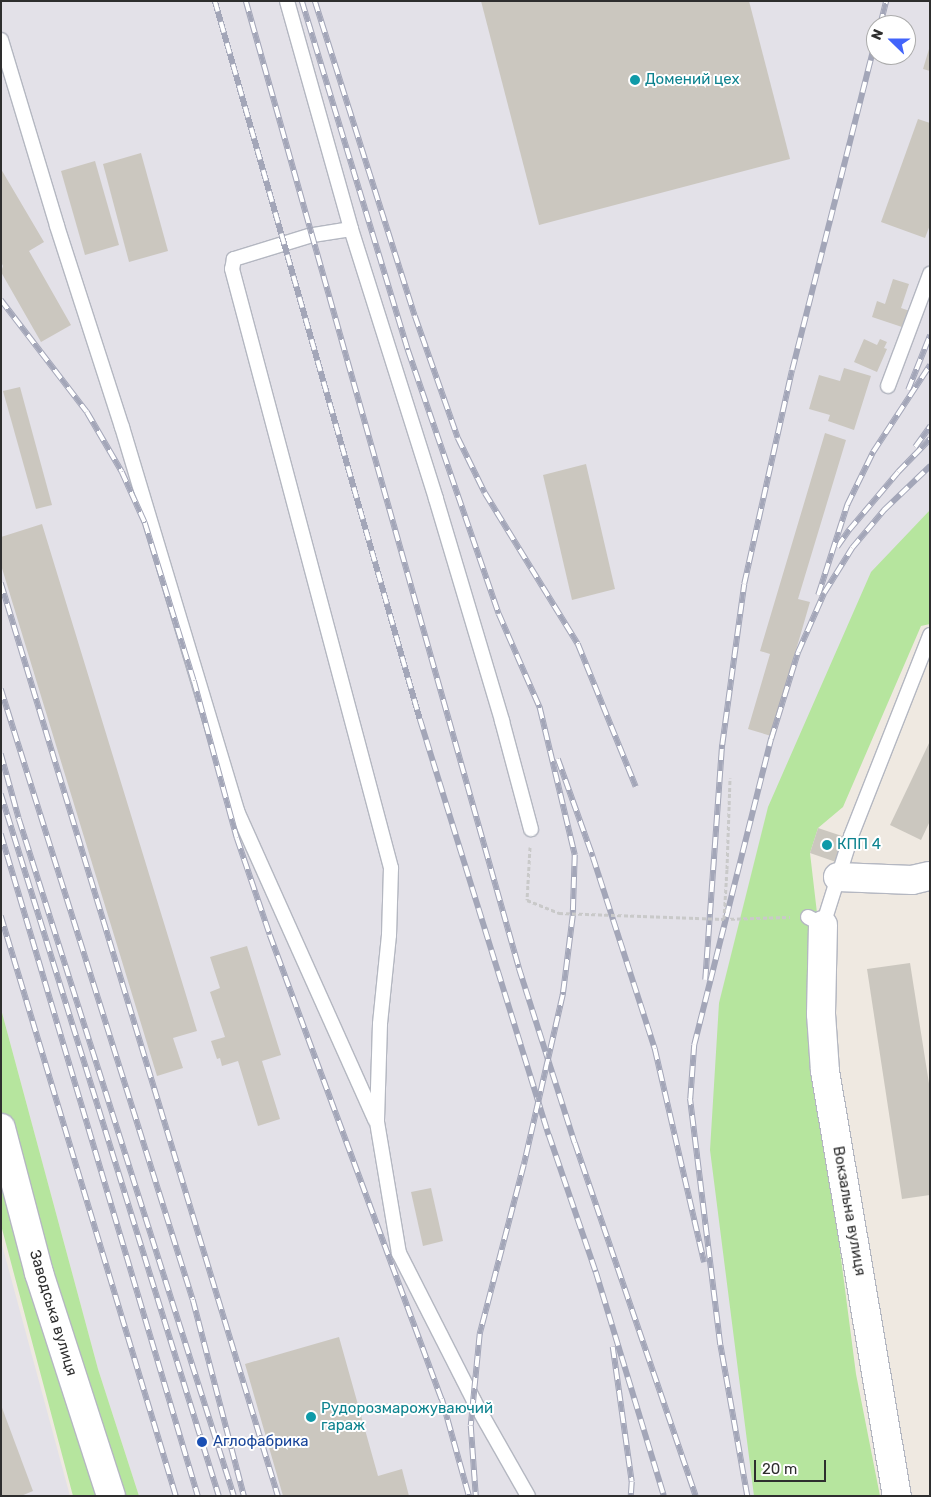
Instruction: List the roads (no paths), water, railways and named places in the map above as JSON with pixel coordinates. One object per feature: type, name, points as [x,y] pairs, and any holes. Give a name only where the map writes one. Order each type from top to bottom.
[{"type":"street","points":[[838,877],[921,878]]},
{"type":"street","name":"Вокзальна вулиця","points":[[816,921],[825,1071],[897,1496]]},
{"type":"street","name":"Заводська вулиця","points":[[1,1128],[39,1273],[112,1496]]},
{"type":"lane","points":[[286,1],[351,229],[436,499],[502,721],[531,829]]},
{"type":"lane","points":[[1,40],[57,226],[122,427],[237,811],[377,1122]]},
{"type":"lane","points":[[351,229],[302,238],[234,259],[232,269],[391,868],[389,935],[380,1024],[377,1122],[399,1253],[474,1401],[528,1496]]},
{"type":"lane","points":[[888,386],[930,274]]},
{"type":"lane","points":[[816,921],[838,877],[850,836],[930,635]]},
{"type":"railway","points":[[215,1],[420,719],[549,1135],[596,1272],[664,1496]]},
{"type":"railway","points":[[246,1],[519,968],[575,1143],[696,1496]]},
{"type":"railway","points":[[302,1],[408,350],[499,614],[540,708],[575,855],[573,916],[563,995],[524,1165],[480,1334],[471,1426],[476,1496]]},
{"type":"railway","points":[[315,1],[415,316],[458,438],[485,493],[578,644],[636,787]]},
{"type":"railway","points":[[882,15],[886,1]]},
{"type":"railway","points":[[705,980],[722,745],[744,584],[792,370],[869,65]]},
{"type":"railway","points":[[1,300],[87,412],[122,472],[145,523],[194,681],[237,838],[270,935],[442,1399],[469,1496]]},
{"type":"railway","points":[[908,390],[930,335]]},
{"type":"railway","points":[[818,595],[847,505],[873,452],[930,365]]},
{"type":"railway","points":[[915,447],[930,426]]},
{"type":"railway","points":[[837,547],[898,472],[930,439]]},
{"type":"railway","points":[[747,1496],[720,1345],[690,1099],[694,1045],[771,739],[798,652],[824,593],[852,548],[884,510],[930,466]]},
{"type":"railway","points":[[1,583],[278,1496]]},
{"type":"railway","points":[[1,689],[193,1300],[244,1496]]},
{"type":"railway","points":[[1,754],[19,819],[234,1496]]},
{"type":"railway","points":[[558,759],[593,857],[655,1049],[704,1262]]},
{"type":"railway","points":[[1,794],[219,1496]]},
{"type":"railway","points":[[1,834],[198,1496]]},
{"type":"railway","points":[[1,916],[176,1496]]},
{"type":"railway","points":[[613,1347],[632,1482],[631,1496]]},
{"type":"place","name":"Домений цех","points":[[635,80]]},
{"type":"place","name":"КПП 4","points":[[827,845]]},
{"type":"place","name":"Рудорозмарожуваючий гараж","points":[[311,1417]]},
{"type":"place","name":"Аглофабрика","points":[[202,1442]]}]
